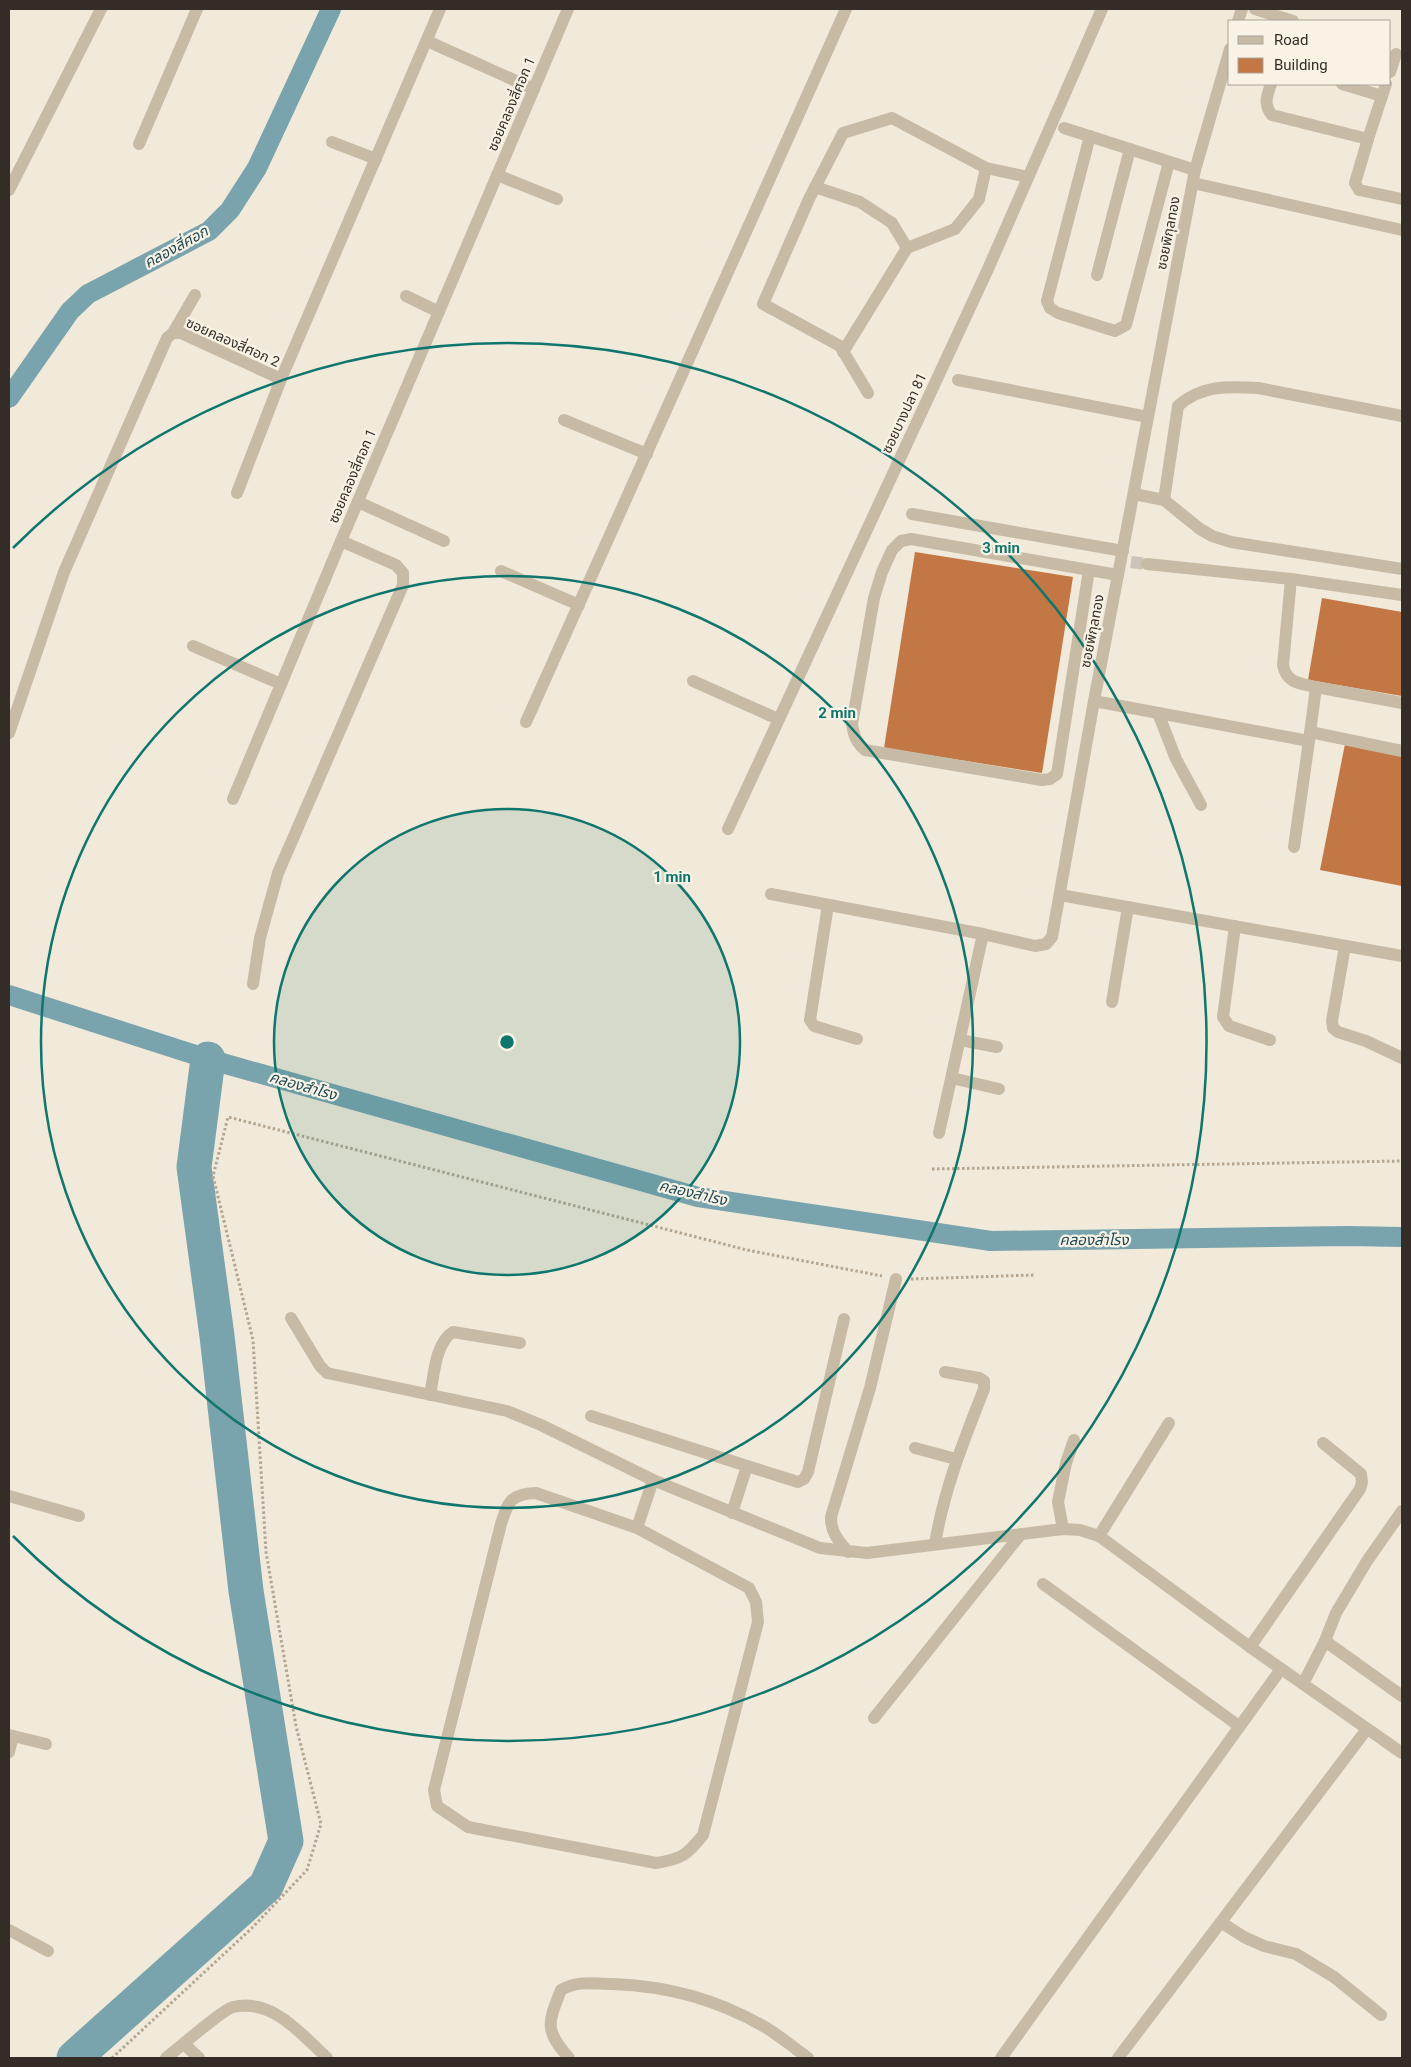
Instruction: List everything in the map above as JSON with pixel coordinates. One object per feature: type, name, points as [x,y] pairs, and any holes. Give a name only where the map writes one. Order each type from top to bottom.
[{"type":"street","points":[[9,190],[101,9]]},
{"type":"street","points":[[139,144],[197,9]]},
{"type":"street","name":"ซอยคลองสี่ศอก 2","points":[[9,733],[64,572],[167,338],[173,333],[181,333],[281,379],[440,9]]},
{"type":"street","name":"ซอยคลองสี่ศอก 1","points":[[253,984],[260,938],[278,873],[403,585],[403,573],[396,565],[341,541],[568,9]]},
{"type":"street","points":[[526,722],[648,454],[846,9]]},
{"type":"street","name":"ซอยบางปลา 81","points":[[728,829],[988,269],[1102,9]]},
{"type":"street","points":[[1255,9],[1288,20]]},
{"type":"street","points":[[427,41],[534,88]]},
{"type":"street","points":[[1391,69],[1396,54]]},
{"type":"street","name":"ซอยพิกุลทอง","points":[[771,894],[983,934],[1035,946],[1046,944],[1052,937],[1118,574],[1125,558],[1134,494],[1194,177],[1228,56]]},
{"type":"street","points":[[1270,85],[1265,102],[1267,109],[1272,115],[1368,139]]},
{"type":"street","points":[[1349,85],[1384,90],[1355,183],[1356,188],[1402,199]]},
{"type":"street","points":[[868,393],[840,346],[763,304],[815,187],[843,133],[892,118],[986,168],[1028,178]]},
{"type":"street","points":[[1064,128],[1168,162],[1194,177],[1402,230]]},
{"type":"street","points":[[1090,136],[1047,301],[1050,308],[1058,313],[1115,330],[1126,325],[1168,162]]},
{"type":"street","points":[[332,142],[376,159]]},
{"type":"street","points":[[1097,275],[1130,149]]},
{"type":"street","points":[[844,352],[907,248],[955,229],[979,199],[986,168]]},
{"type":"street","points":[[497,175],[557,198]]},
{"type":"street","points":[[815,187],[860,202],[892,223],[907,248]]},
{"type":"street","points":[[173,333],[195,295]]},
{"type":"street","points":[[406,296],[439,312]]},
{"type":"street","points":[[237,493],[281,379]]},
{"type":"street","points":[[958,380],[1148,417]]},
{"type":"street","points":[[1164,500],[1178,406],[1189,396],[1204,390],[1236,387],[1258,388],[1402,416]]},
{"type":"street","points":[[564,420],[648,454]]},
{"type":"street","points":[[1134,494],[1164,500],[1200,529],[1212,536],[1232,542],[1402,569]]},
{"type":"street","points":[[358,502],[444,541]]},
{"type":"street","points":[[912,514],[1125,558]]},
{"type":"street","points":[[1089,570],[1057,774],[1050,779],[1042,780],[865,750],[854,738],[852,724],[874,598],[882,572],[892,550],[901,541],[911,539],[1118,574]]},
{"type":"street","points":[[233,799],[341,541]]},
{"type":"street","points":[[1147,564],[1292,579],[1402,596]]},
{"type":"street","points":[[501,571],[579,606]]},
{"type":"street","points":[[1292,579],[1283,665],[1285,675],[1291,680],[1316,687],[1402,703]]},
{"type":"street","points":[[193,646],[282,684]]},
{"type":"street","points":[[694,681],[778,719]]},
{"type":"street","points":[[1294,847],[1316,687]]},
{"type":"street","points":[[1094,701],[1158,713],[1402,750]]},
{"type":"street","points":[[1158,713],[1176,759],[1202,805]]},
{"type":"street","points":[[1060,894],[1402,956]]},
{"type":"street","points":[[828,905],[810,1020],[814,1026],[857,1039]]},
{"type":"street","points":[[1112,1002],[1128,907]]},
{"type":"street","points":[[1235,926],[1223,1016],[1229,1026],[1270,1040]]},
{"type":"street","points":[[939,1133],[983,934]]},
{"type":"street","points":[[1345,946],[1332,1022],[1333,1028],[1338,1032],[1371,1043],[1402,1058]]},
{"type":"street","points":[[960,1040],[997,1047]]},
{"type":"street","points":[[952,1078],[999,1088]]},
{"type":"street","points":[[848,1552],[835,1536],[831,1527],[831,1517],[870,1388],[896,1279]]},
{"type":"street","points":[[291,1318],[320,1366],[327,1373],[507,1411],[653,1480],[820,1548],[867,1553],[1063,1529],[1080,1530],[1099,1536],[1280,1669],[1402,1753]]},
{"type":"street","points":[[592,1416],[798,1482],[804,1479],[808,1472],[844,1319]]},
{"type":"street","points":[[430,1396],[441,1346],[446,1337],[453,1332],[520,1342]]},
{"type":"street","points":[[935,1544],[940,1510],[956,1459],[984,1389],[984,1381],[979,1378],[945,1372]]},
{"type":"street","points":[[1099,1536],[1169,1423]]},
{"type":"street","points":[[1063,1529],[1058,1502],[1066,1463],[1074,1440]]},
{"type":"street","points":[[1250,1647],[1360,1489],[1362,1482],[1361,1474],[1323,1443]]},
{"type":"street","points":[[915,1448],[956,1459]]},
{"type":"street","points":[[732,1513],[747,1466]]},
{"type":"street","points":[[637,1528],[653,1480]]},
{"type":"street","points":[[536,1493],[637,1528],[749,1588],[756,1602],[758,1622],[703,1835],[689,1852],[673,1860],[656,1863],[468,1827],[437,1806],[434,1790],[501,1524],[508,1503],[520,1494],[536,1493]]},
{"type":"street","points":[[9,1496],[79,1516]]},
{"type":"street","points":[[1303,1684],[1325,1641],[1336,1613],[1367,1561],[1402,1511]]},
{"type":"street","points":[[874,1718],[1022,1534]]},
{"type":"street","points":[[1044,1584],[1239,1726]]},
{"type":"street","points":[[1325,1641],[1402,1696]]},
{"type":"street","points":[[1001,2058],[1280,1669]]},
{"type":"street","points":[[1118,2058],[1222,1923],[1367,1728]]},
{"type":"street","points":[[9,1752],[11,1736],[46,1744]]},
{"type":"street","points":[[1222,1923],[1244,1937],[1264,1946],[1296,1954],[1334,1977],[1381,2015]]},
{"type":"street","points":[[9,1930],[48,1951]]},
{"type":"street","points":[[569,2058],[556,2044],[549,2027],[561,1990],[573,1983],[638,1985],[687,1993],[734,2010],[766,2028],[808,2058]]},
{"type":"street","points":[[166,2058],[232,2007],[256,2007],[280,2014],[327,2058]]},
{"type":"street","points":[[184,2044],[199,2058]]},
{"type":"path","points":[[112,2058],[252,1928],[307,1870],[321,1824],[296,1726],[266,1552],[253,1340],[213,1176],[228,1117],[747,1250],[896,1279],[1035,1275]]},
{"type":"path","points":[[932,1169],[1402,1161]]},
{"type":"building","points":[[915,552],[1073,577],[1042,773],[884,748]]},
{"type":"building","points":[[1322,598],[1402,612],[1402,696],[1308,680]]},
{"type":"building","points":[[1345,744],[1402,755],[1402,886],[1320,870]]},
{"type":"waterway","name":"คลองสี่ศอก","points":[[9,398],[70,311],[88,294],[209,231],[230,210],[257,168],[331,9]]},
{"type":"waterway","name":"คลองสำโรง","points":[[9,995],[208,1059],[698,1197],[991,1241],[1348,1236],[1402,1237]]},
{"type":"waterway","points":[[74,2058],[266,1886],[286,1841],[246,1591],[217,1336],[194,1167],[208,1059]]},
{"type":"tunnel","points":[[1131,562],[1147,564]]}]
